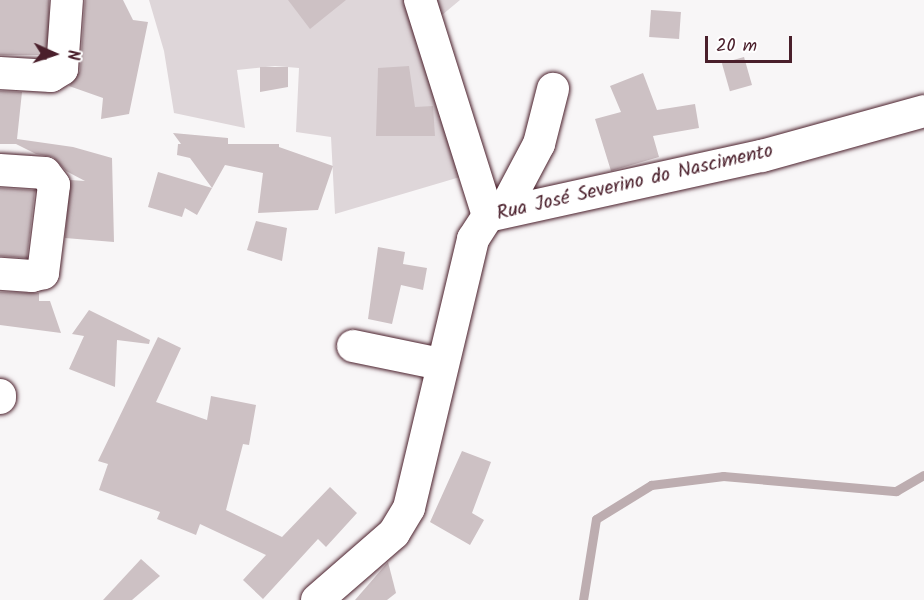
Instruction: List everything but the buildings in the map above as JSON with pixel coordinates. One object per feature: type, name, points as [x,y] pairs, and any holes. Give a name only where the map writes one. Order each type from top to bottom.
[{"type":"street","points":[[0,73],[51,76],[62,69],[67,0]]},
{"type":"street","points":[[420,0],[496,213]]},
{"type":"street","points":[[496,213],[539,144],[553,89]]},
{"type":"street","name":"Rua José Severino do Nascimento","points":[[317,600],[394,534],[409,507],[441,364],[473,239],[496,213],[762,156],[924,111]]},
{"type":"street","points":[[0,170],[45,173],[54,185],[43,273],[32,276],[0,274]]},
{"type":"street","points":[[353,346],[441,364]]},
{"type":"shaded area","points":[[149,0],[460,0],[424,30],[460,177],[335,214],[331,137],[296,132],[299,68],[275,66],[237,70],[245,128],[174,113],[164,51]]},
{"type":"waterway","points":[[583,600],[596,519],[651,485],[723,476],[896,491],[924,475]]}]
